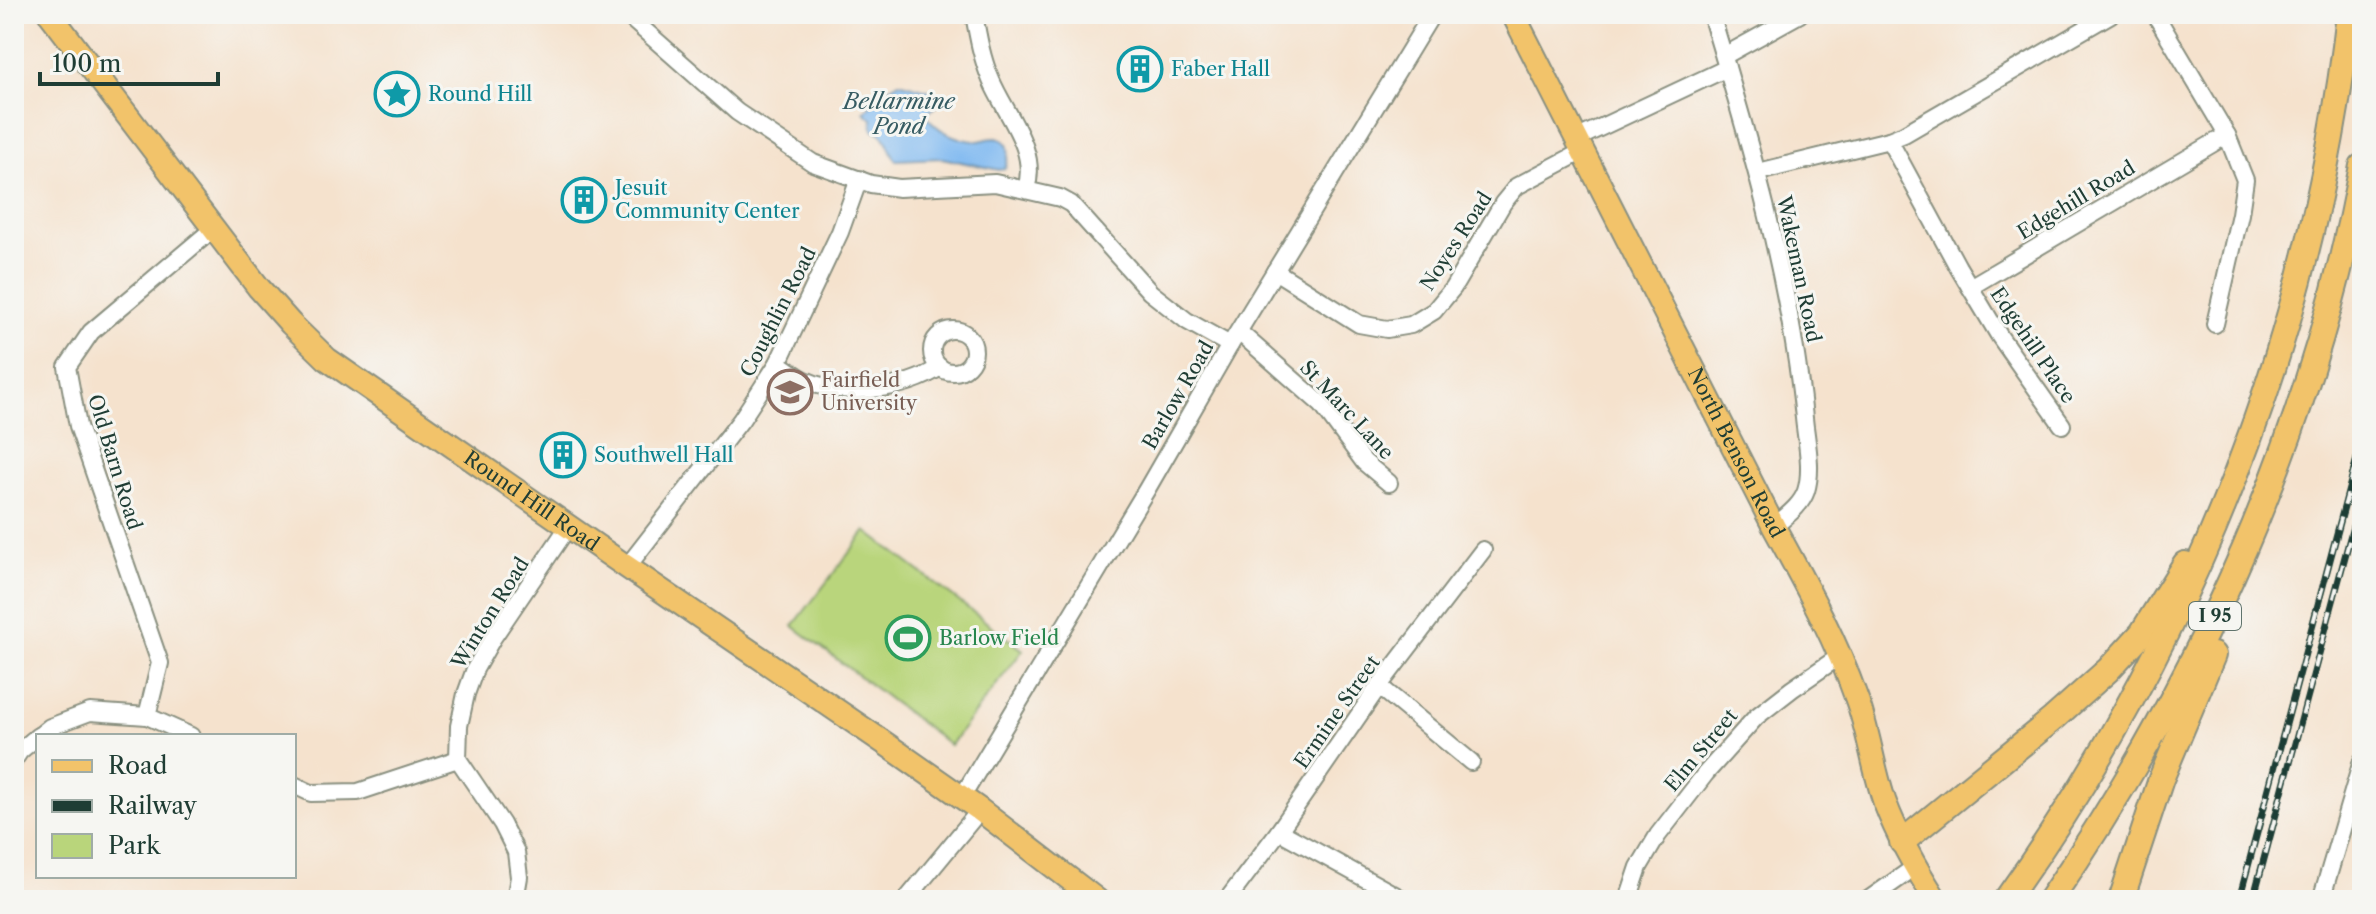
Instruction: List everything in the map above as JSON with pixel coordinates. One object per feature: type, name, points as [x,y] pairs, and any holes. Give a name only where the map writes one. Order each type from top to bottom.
[{"type":"highway","name":"I 95","points":[[2006,900],[2076,797],[2134,698],[2179,609],[2231,491],[2273,370],[2308,246],[2334,120],[2349,14]]},
{"type":"highway","name":"I 95","points":[[2050,900],[2123,788],[2187,674],[2242,556],[2291,432],[2329,308],[2362,166]]},
{"type":"highway","points":[[2121,900],[2161,779],[2236,598],[2291,432]]},
{"type":"highway","points":[[1902,842],[2053,719],[2125,653],[2157,611],[2231,491]]},
{"type":"main road","name":"Round Hill Road","points":[[50,14],[259,288],[327,359],[971,804],[1097,900]]},
{"type":"main road","name":"North Benson Road","points":[[1513,14],[1814,600],[1858,701],[1884,801],[1931,898]]},
{"type":"street","name":"St Marc Lane","points":[[626,14],[738,113],[813,163],[859,179],[899,188],[995,183],[1060,198],[1071,204],[1150,292],[1187,321],[1234,338],[1322,405],[1364,462],[1389,483]]},
{"type":"street","points":[[974,14],[984,63],[1025,147],[1029,165],[1026,189]]},
{"type":"street","name":"Barlow Road","points":[[906,900],[971,804],[1234,338],[1432,14]]},
{"type":"street","name":"Wakeman Road","points":[[1711,14],[1758,172],[1799,370],[1808,475],[1806,489],[1794,509],[1774,527]]},
{"type":"street","name":"Noyes Road","points":[[1275,271],[1359,324],[1387,329],[1411,325],[1434,311],[1453,288],[1503,203],[1517,186],[1580,145],[1726,62],[1800,14]]},
{"type":"street","points":[[1758,172],[1889,140],[1926,123],[2111,14]]},
{"type":"street","points":[[2155,14],[2227,135],[2243,174],[2245,185],[2215,324]]},
{"type":"street","name":"Edgehill Road","points":[[1970,287],[2227,135]]},
{"type":"street","points":[[1889,140],[1970,287]]},
{"type":"street","name":"Coughlin Road","points":[[627,567],[741,420],[778,363],[840,232],[859,179]]},
{"type":"street","name":"Old Barn Road","points":[[147,716],[160,663],[78,426],[67,367],[91,332],[213,229]]},
{"type":"street","name":"Edgehill Place","points":[[1970,287],[2000,337],[2062,425]]},
{"type":"street","points":[[778,363],[819,385],[854,390],[898,384],[925,376],[940,367]]},
{"type":"street","name":"Winton Road","points":[[458,759],[461,715],[475,669],[568,527]]},
{"type":"street","name":"Ermine Street","points":[[1227,900],[1279,831],[1379,686],[1483,550]]},
{"type":"street","name":"Elm Street","points":[[1628,900],[1639,867],[1658,835],[1706,773],[1756,717],[1840,656]]},
{"type":"street","points":[[1379,686],[1471,762]]},
{"type":"street","points":[[41,734],[50,727],[90,712],[147,716],[187,734]]},
{"type":"street","points":[[14,760],[36,738]]},
{"type":"street","points":[[296,786],[311,793],[358,792],[458,759],[502,824],[516,852],[519,877],[515,900]]},
{"type":"street","points":[[2321,900],[2362,761]]},
{"type":"street","points":[[1279,831],[1404,900]]},
{"type":"street","points":[[1868,900],[1915,867]]},
{"type":"green space","name":"Barlow Field","points":[[866,531],[1023,650],[950,745],[793,626]]},
{"type":"water","name":"Bellarmine Pond","points":[[899,82],[931,91],[937,106],[926,114],[947,133],[969,140],[995,138],[1005,141],[1008,153],[1005,168],[999,170],[942,158],[896,160],[884,137],[873,130],[872,119],[864,112],[885,90]]},
{"type":"railway","points":[[2239,900],[2362,440]]},
{"type":"railway","points":[[2253,900],[2362,493]]},
{"type":"place","name":"Faber Hall","points":[[1140,69]]},
{"type":"place","name":"Round Hill","points":[[397,94]]},
{"type":"place","name":"Jesuit Community Center","points":[[584,200]]},
{"type":"place","name":"Fairfield University","points":[[790,392]]},
{"type":"place","name":"Southwell Hall","points":[[563,455]]},
{"type":"place","name":"Barlow Field","points":[[908,638]]}]
